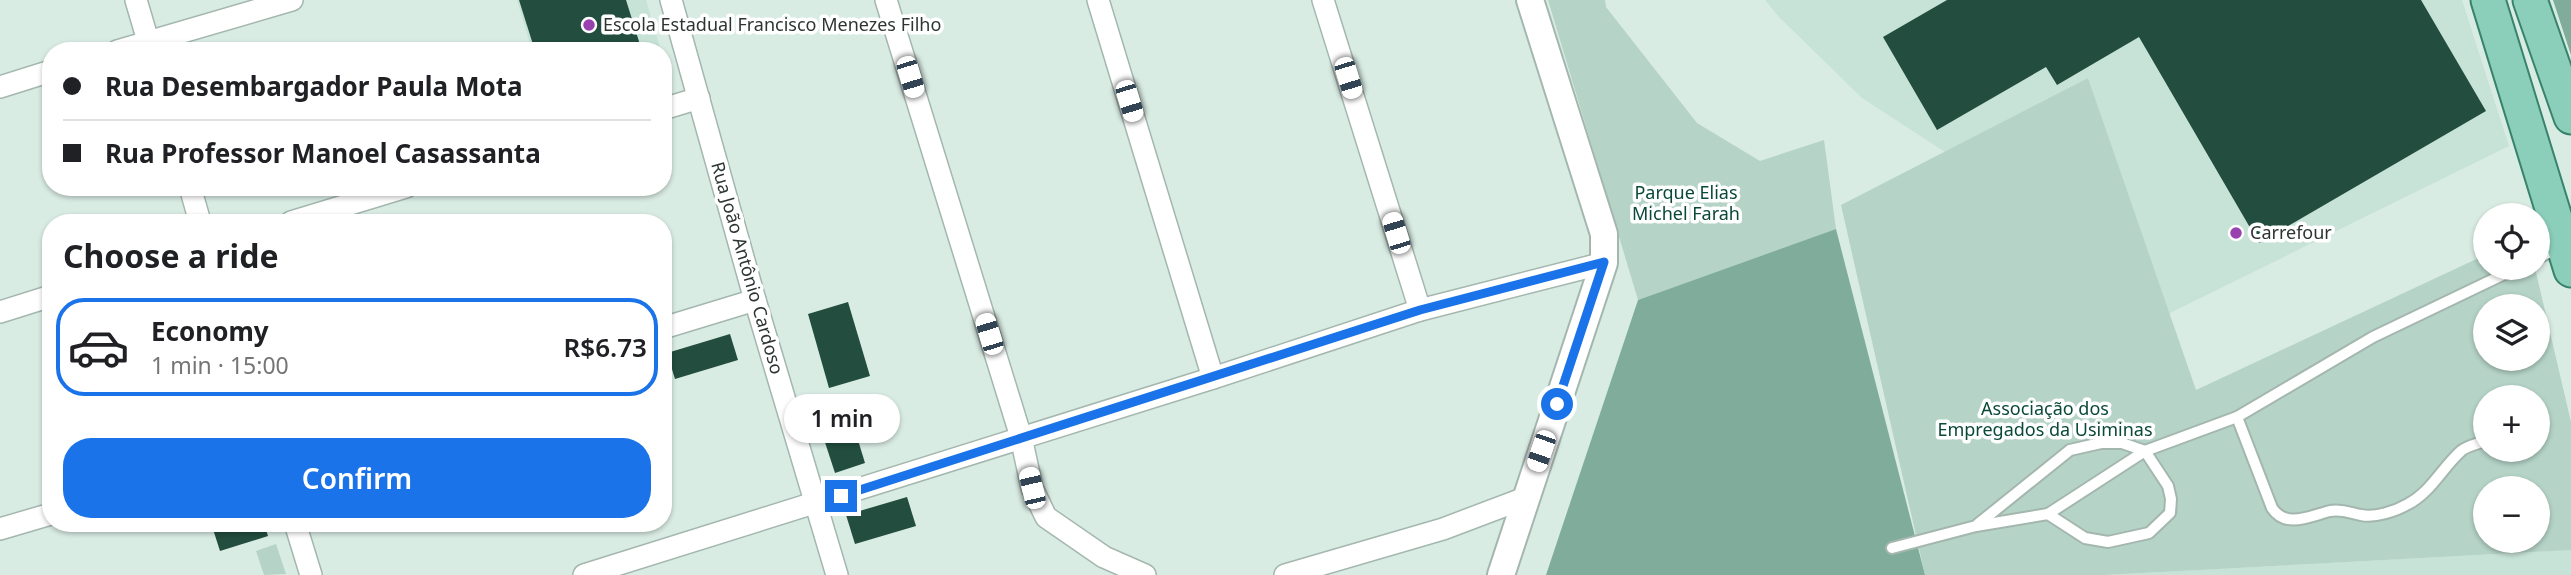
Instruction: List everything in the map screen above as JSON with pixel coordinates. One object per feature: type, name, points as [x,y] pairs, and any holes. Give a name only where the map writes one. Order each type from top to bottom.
[{"type":"main road","points":[[2487,0],[2557,258]]},
{"type":"main road","points":[[2530,0],[2571,117]]},
{"type":"street","points":[[136,0],[148,42]]},
{"type":"street","points":[[161,42],[292,0]]},
{"type":"street","name":"Rua João Antônio Cardoso","points":[[671,0],[755,300],[837,575]]},
{"type":"street","points":[[886,0],[1021,437],[1032,488],[1046,517],[1104,557],[1145,575]]},
{"type":"street","points":[[1098,0],[1213,378]]},
{"type":"street","points":[[1323,0],[1420,310]]},
{"type":"street","points":[[1501,575],[1604,262],[1604,234],[1530,0]]},
{"type":"street","points":[[0,87],[42,74]]},
{"type":"street","points":[[672,106],[699,99]]},
{"type":"street","points":[[193,196],[198,214]]},
{"type":"street","points":[[318,214],[377,196]]},
{"type":"street","points":[[584,575],[1213,378],[1420,310],[1604,262]]},
{"type":"street","points":[[0,312],[42,299]]},
{"type":"street","points":[[672,325],[755,300]]},
{"type":"street","points":[[1285,575],[1443,529],[1525,499]]},
{"type":"street","points":[[0,529],[42,517]]},
{"type":"street","points":[[298,532],[311,575]]},
{"type":"lane","points":[[1892,548],[1976,526],[2048,514],[2146,451],[2237,417],[2373,337],[2492,280]]},
{"type":"lane","points":[[2237,417],[2272,508],[2276,515],[2291,521],[2334,510],[2347,510],[2363,516],[2383,513],[2408,504],[2427,490],[2462,449],[2473,445]]},
{"type":"lane","points":[[1976,526],[2070,450],[2101,443],[2122,443],[2146,451],[2168,486],[2171,499],[2170,513],[2149,533],[2108,542],[2085,538],[2048,514]]},
{"type":"shaded area","name":"Escola Estadual Francisco Menezes Filho","points":[[517,0],[646,0],[658,42],[529,42]]},
{"type":"shaded area","name":"Carrefour","points":[[1765,0],[2462,0],[2509,146],[2168,314],[2088,78],[1945,152],[1862,98]]},
{"type":"shaded area","points":[[2571,550],[2571,575],[2104,575],[2550,553]]},
{"type":"green space","name":"Parque Elias Michel Farah","points":[[1548,0],[1605,0],[1606,7],[1697,123],[1760,161],[1824,140],[1836,229],[1638,300]]},
{"type":"green space","points":[[2553,0],[2571,0],[2571,55]]},
{"type":"green space","name":"Associação dos Empregados da Usiminas","points":[[2088,78],[2196,390],[2473,261],[2473,280],[2538,280],[2541,294],[2473,294],[2473,371],[2550,371],[2550,332],[2571,422],[2571,550],[2550,551],[2550,476],[2473,476],[2473,553],[2515,553],[2104,575],[1925,575],[1841,205]]},
{"type":"green space","points":[[1836,229],[1925,575],[1546,575],[1638,300]]},
{"type":"green space","points":[[276,544],[286,574],[264,575],[256,551]]},
{"type":"building","name":"Escola Estadual Francisco Menezes Filho","points":[[519,0],[626,0],[639,42],[532,42]]},
{"type":"building","points":[[1947,0],[2421,0],[2486,111],[2259,243],[2139,37],[2057,85],[2046,67],[1937,130],[1883,37]]},
{"type":"building","points":[[848,302],[870,376],[829,388],[808,314]]},
{"type":"building","points":[[730,334],[738,360],[675,379],[672,351]]},
{"type":"building","points":[[850,414],[865,463],[835,473],[819,424]]},
{"type":"building","points":[[907,497],[916,526],[855,544],[846,515]]},
{"type":"building","points":[[214,532],[267,532],[268,536],[220,551]]},
{"type":"place","name":"Escola Estadual Francisco Menezes Filho","points":[[589,25]]},
{"type":"place","name":"Carrefour","points":[[2236,233]]},
{"type":"route","points":[[841,496],[1420,310],[1604,262],[1557,404]]}]
